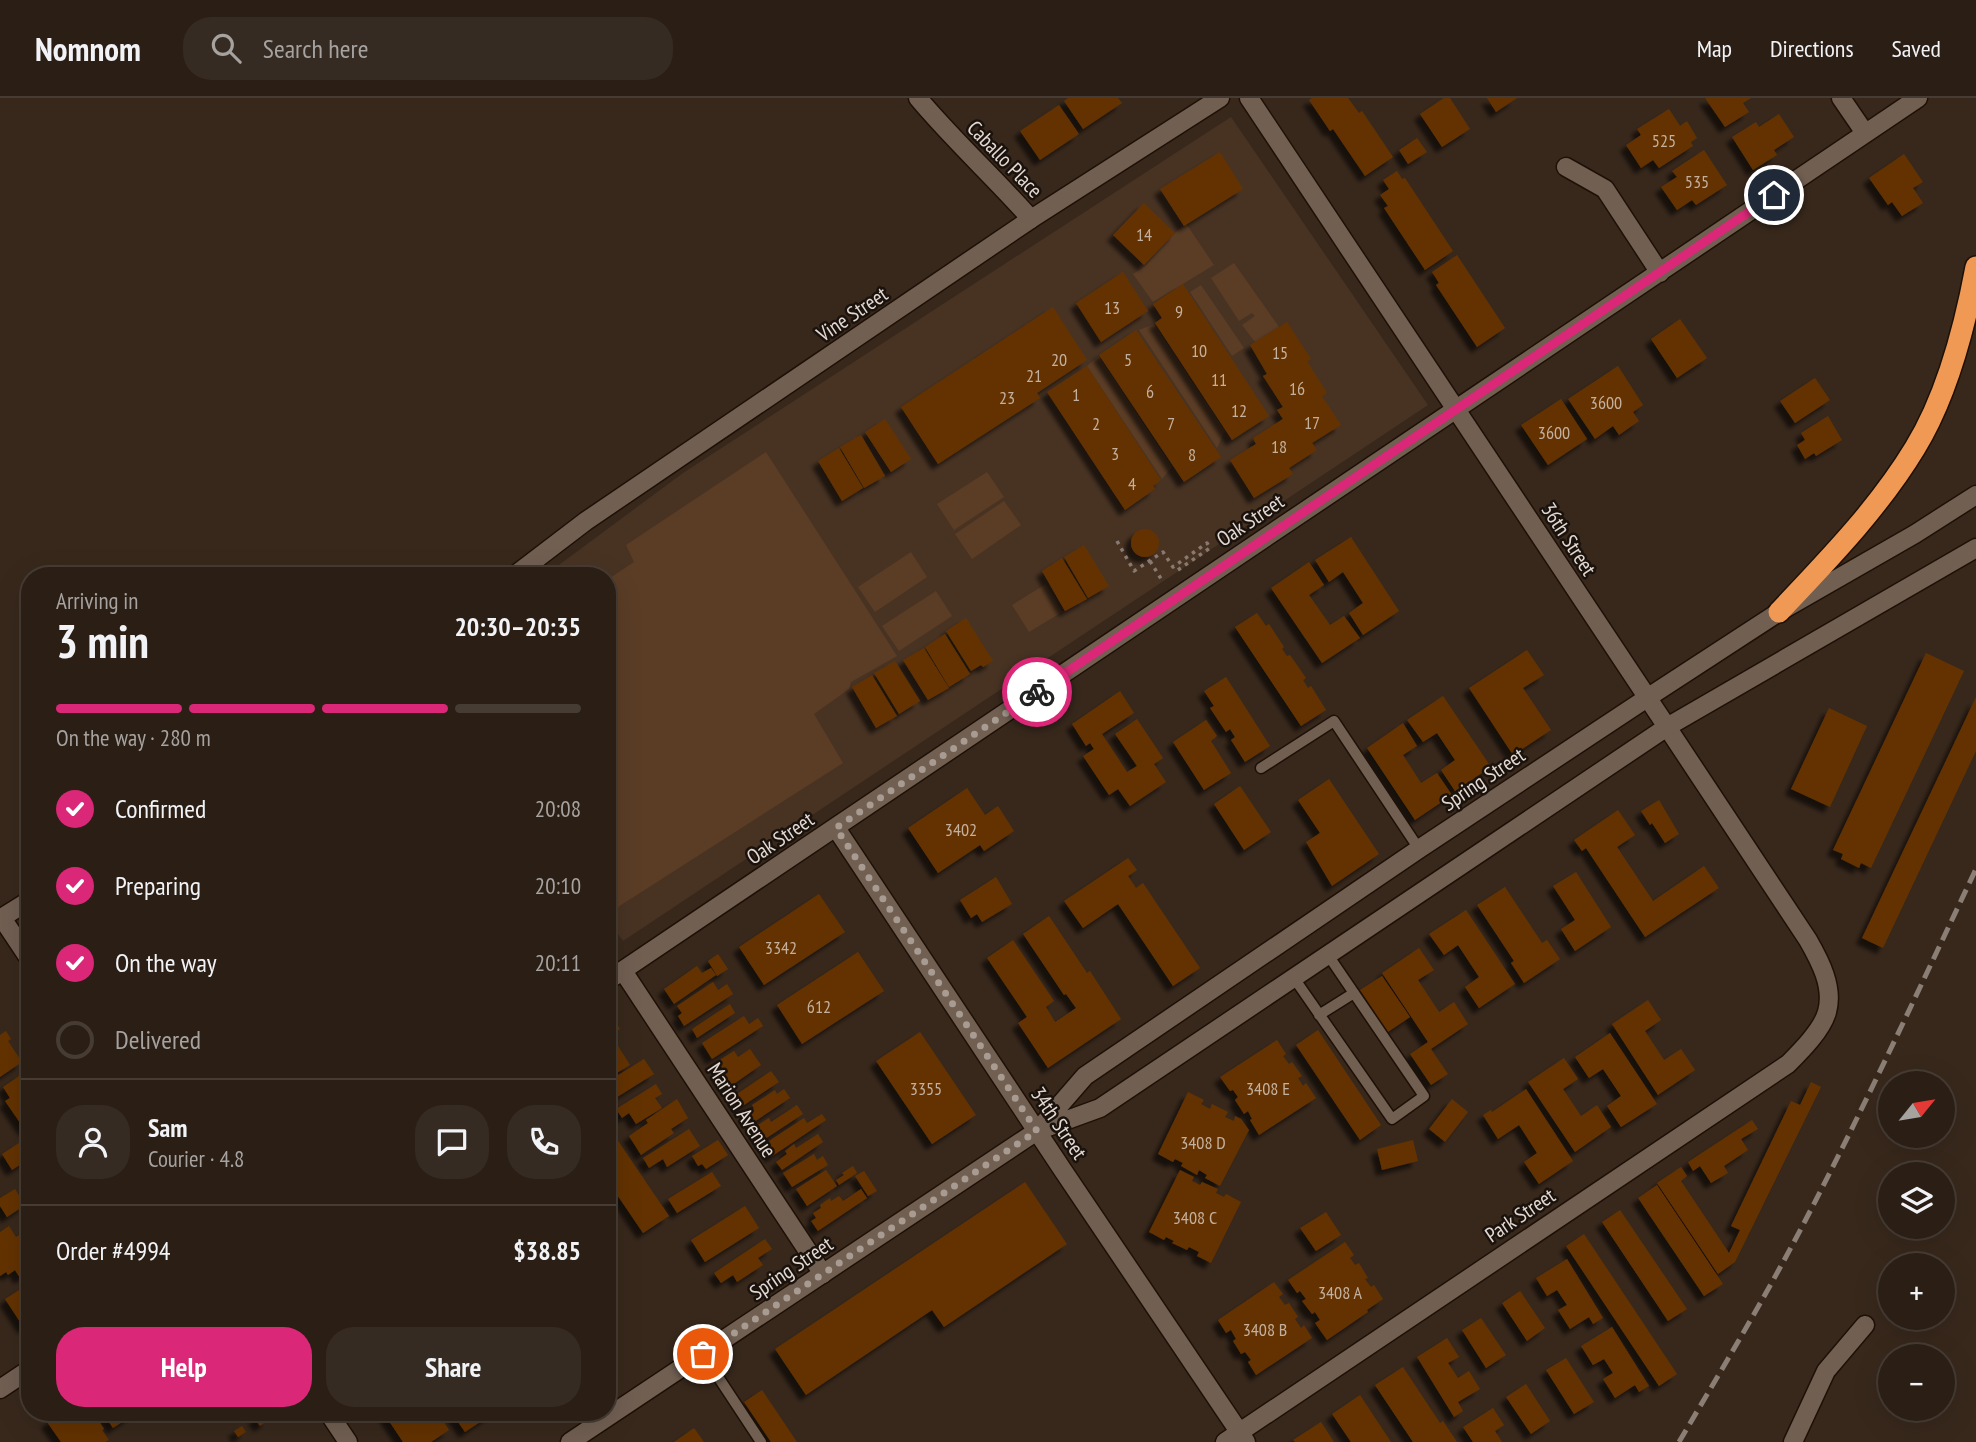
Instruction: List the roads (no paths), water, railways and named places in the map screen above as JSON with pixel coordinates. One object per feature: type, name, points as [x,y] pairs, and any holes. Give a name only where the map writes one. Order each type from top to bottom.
[{"type":"highway","points":[[1779,612],[1845,542],[1884,494],[1916,446],[1946,384],[1976,267]]},
{"type":"street","name":"Caballo Place","points":[[918,98],[1031,219]]},
{"type":"street","name":"Vine Street","points":[[526,567],[586,521],[1031,219],[1220,98]]},
{"type":"street","name":"36th Street","points":[[1250,98],[1808,940],[1822,964],[1828,990],[1827,1013]]},
{"type":"street","points":[[1841,98],[1865,133]]},
{"type":"street","name":"Oak Street","points":[[616,975],[1918,98]]},
{"type":"street","points":[[1566,167],[1605,188],[1660,273]]},
{"type":"street","name":"Spring Street","points":[[1037,1131],[1085,1076],[1419,849],[1779,612],[1916,534],[1976,495]]},
{"type":"street","name":"Spring Street","points":[[616,1412],[1037,1131],[1100,1108],[1667,727],[1976,548]]},
{"type":"street","name":"34th Street","points":[[836,828],[1237,1438]]},
{"type":"street","points":[[21,906],[1,919],[21,947]]},
{"type":"street","name":"Marion Avenue","points":[[623,971],[823,1274]]},
{"type":"street","name":"Park Street","points":[[1237,1438],[1788,1064],[1810,1042],[1827,1013]]},
{"type":"street","points":[[1793,1442],[1826,1371],[1865,1325]]},
{"type":"street","points":[[0,1389],[21,1375]]},
{"type":"street","points":[[334,1421],[348,1442]]},
{"type":"street","name":"Spring Street","points":[[570,1442],[602,1421]]},
{"type":"lane","points":[[1261,768],[1334,721],[1419,849]]},
{"type":"lane","points":[[1294,978],[1392,1119],[1424,1096],[1328,955]]},
{"type":"lane","points":[[1319,1015],[1354,993]]},
{"type":"lane","points":[[703,1354],[761,1442]]},
{"type":"railway","points":[[1679,1442],[1805,1221],[1871,1090],[1976,869]]}]
